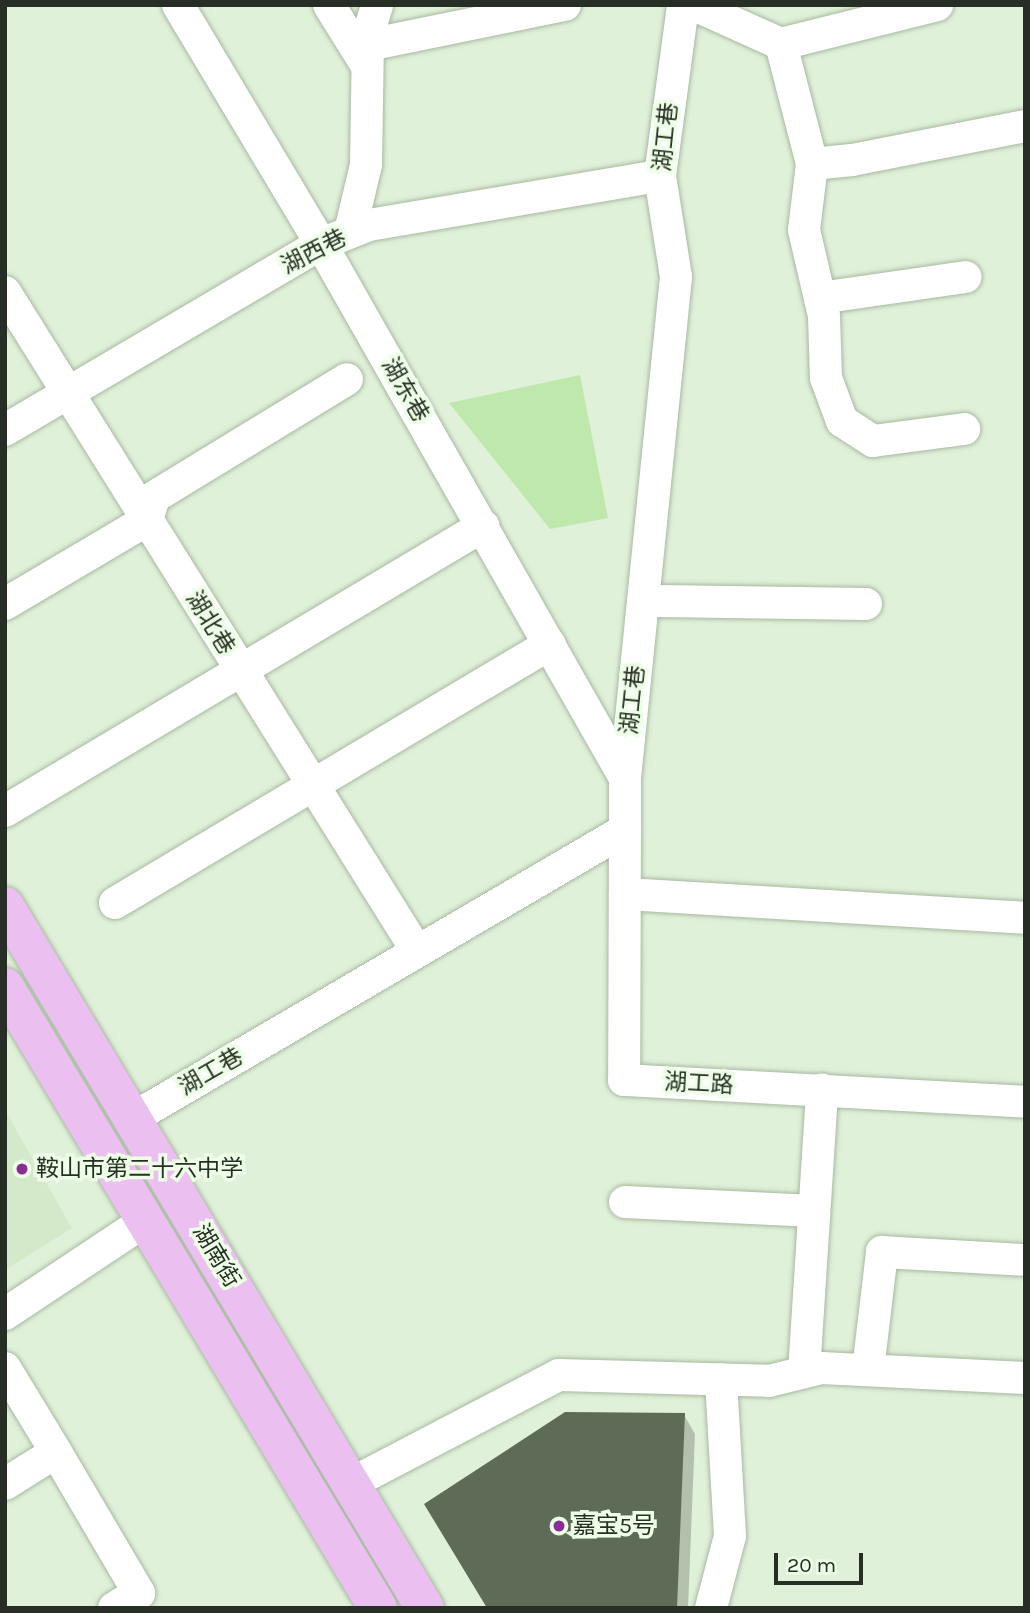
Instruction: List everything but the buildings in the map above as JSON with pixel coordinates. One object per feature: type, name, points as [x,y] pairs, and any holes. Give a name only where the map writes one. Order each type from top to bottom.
[{"type":"main road","name":"湖南街","points":[[5,906],[425,1608]]},
{"type":"main road","name":"湖南街","points":[[5,987],[378,1608]]},
{"type":"street","name":"湖东巷","points":[[178,5],[321,244],[625,778]]},
{"type":"street","points":[[330,5],[368,55]]},
{"type":"street","points":[[350,232],[366,164],[368,55],[377,5]]},
{"type":"street","points":[[368,55],[565,5]]},
{"type":"street","name":"湖工巷","points":[[133,1118],[625,830],[625,778],[676,277],[660,176],[683,5]]},
{"type":"street","points":[[694,5],[781,44],[937,5]]},
{"type":"street","points":[[781,44],[812,164],[804,230],[820,298],[826,378],[842,421],[873,440],[964,429]]},
{"type":"street","points":[[812,164],[852,160],[1025,126]]},
{"type":"street","name":"湖西巷","points":[[5,430],[321,244],[350,232],[369,225],[660,176]]},
{"type":"street","points":[[820,298],[965,277]]},
{"type":"street","name":"湖北巷","points":[[5,292],[417,951]]},
{"type":"street","points":[[5,604],[147,520],[154,497],[347,379]]},
{"type":"street","points":[[5,811],[483,526]]},
{"type":"street","points":[[658,601],[866,604]]},
{"type":"street","points":[[116,903],[550,644]]},
{"type":"street","name":"湖工路","points":[[625,830],[624,1080],[1025,1102]]},
{"type":"street","points":[[625,894],[1025,918]]},
{"type":"street","points":[[804,1372],[821,1090]]},
{"type":"street","points":[[625,1202],[814,1211]]},
{"type":"street","points":[[5,1314],[145,1220]]},
{"type":"street","points":[[868,1370],[882,1252],[1025,1260]]},
{"type":"street","points":[[5,1368],[139,1593],[114,1608]]},
{"type":"street","points":[[352,1483],[559,1376],[769,1381],[821,1368],[1025,1378]]},
{"type":"street","points":[[711,1608],[730,1535],[721,1380]]},
{"type":"street","points":[[5,1484],[56,1452]]},
{"type":"shaded area","name":"鞍山市第二十六中学","points":[[5,1110],[72,1228],[5,1270]]},
{"type":"green space","points":[[580,375],[608,518],[550,529],[449,403]]},
{"type":"place","name":"鞍山市第二十六中学","points":[[22,1169]]},
{"type":"place","name":"嘉宝5号","points":[[559,1526]]}]
